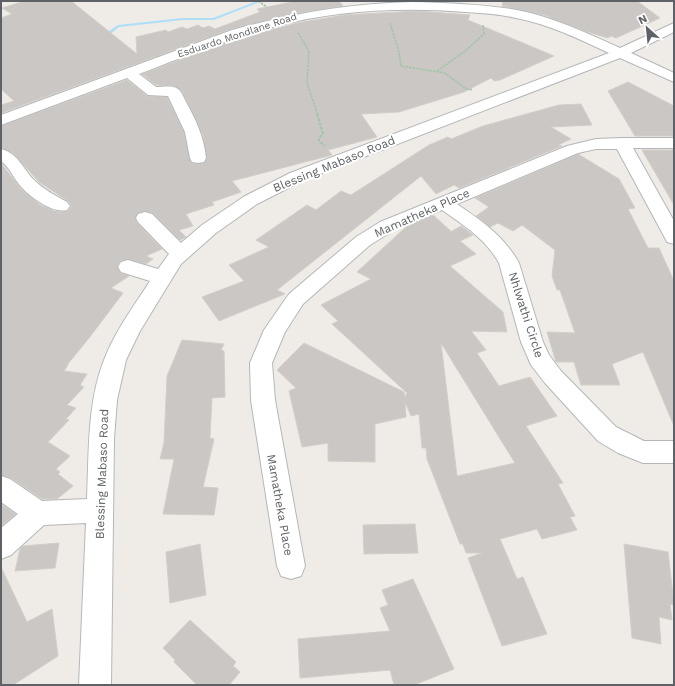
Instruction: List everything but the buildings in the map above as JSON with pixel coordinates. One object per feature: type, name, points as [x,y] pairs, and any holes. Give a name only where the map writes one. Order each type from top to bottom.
[{"type":"street","name":"Esduardo Mondlane Road","points":[[1,120],[237,33],[287,18],[339,7],[383,2],[448,3],[490,6],[552,25],[620,53],[674,78]]},
{"type":"street","name":"Blessing Mabaso Road","points":[[96,685],[102,438],[105,400],[115,360],[130,329],[174,260],[209,229],[251,200],[296,177],[620,53],[674,28]]},
{"type":"street","points":[[129,73],[153,92],[172,91],[174,93],[193,129],[197,141],[198,158]]},
{"type":"street","points":[[622,143],[674,238]]},
{"type":"street","name":"Mamatheka Place","points":[[291,566],[262,400],[261,363],[272,337],[296,299],[363,240],[387,226],[443,202],[573,149],[596,144],[674,143]]},
{"type":"street","points":[[1,154],[12,160],[24,180],[36,192],[61,206]]},
{"type":"street","name":"Nhlwathi Circle","points":[[443,202],[495,240],[504,250],[532,342],[539,359],[553,377],[607,434],[627,446],[643,452],[674,452]]},
{"type":"street","points":[[145,218],[181,254]]},
{"type":"street","points":[[128,267],[163,278]]},
{"type":"street","points":[[1,486],[38,513],[100,510]]},
{"type":"street","points":[[1,546],[38,513]]},
{"type":"path","points":[[258,1],[266,7]]},
{"type":"path","points":[[383,2],[399,52],[401,66],[445,73],[466,90],[488,93],[502,98]]},
{"type":"path","points":[[437,71],[471,47],[484,34],[483,24],[490,6]]},
{"type":"path","points":[[287,18],[306,43],[309,51],[307,83],[323,131],[319,141],[343,159]]},
{"type":"waterway","points":[[105,39],[107,34],[118,26],[183,19],[214,19],[260,1]]}]
